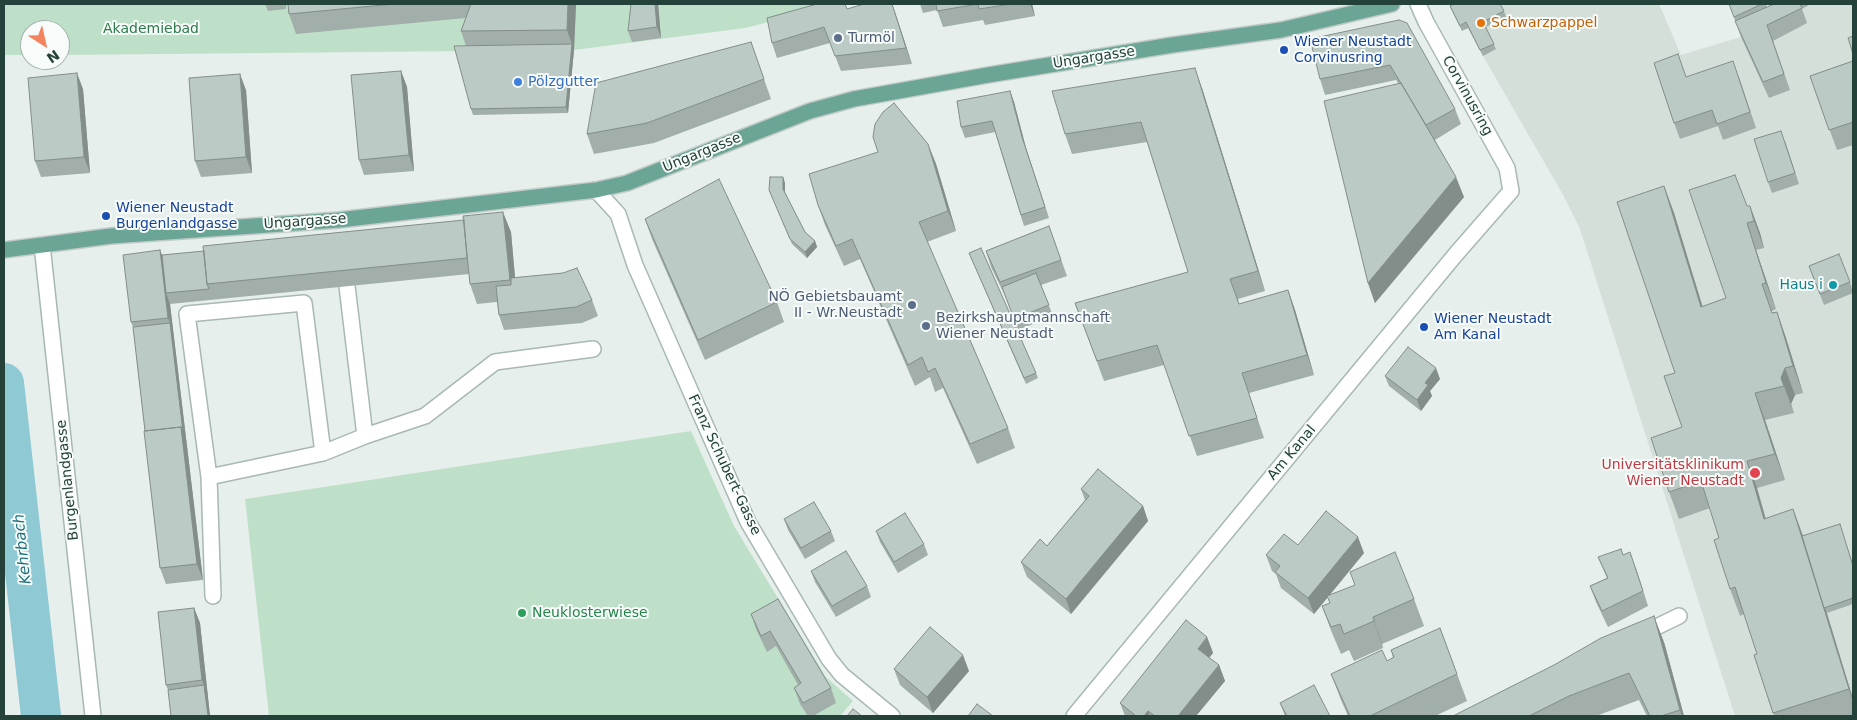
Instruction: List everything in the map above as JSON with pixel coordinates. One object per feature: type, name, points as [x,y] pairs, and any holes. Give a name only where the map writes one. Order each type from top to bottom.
[{"type":"main road","name":"Ungargasse","points":[[4,250],[111,236],[340,225],[596,190],[627,183],[810,111],[854,99],[1017,70],[1281,30],[1392,4]]},
{"type":"street","name":"Corvinusring","points":[[1418,4],[1426,22],[1507,168],[1511,191]]},
{"type":"street","name":"Franz Schubert-Gasse","points":[[596,190],[618,214],[635,265],[748,522],[829,659],[842,675],[892,716]]},
{"type":"street","name":"Am Kanal","points":[[1074,716],[1456,254],[1511,191]]},
{"type":"street","name":"Burgenlandgasse","points":[[42,245],[93,716]]},
{"type":"street","points":[[347,286],[365,436]]},
{"type":"street","points":[[213,596],[209,477],[187,314],[304,303],[323,453]]},
{"type":"street","points":[[209,477],[323,453],[365,436],[425,416],[495,362],[593,349]]},
{"type":"street","points":[[1626,642],[1679,616]]},
{"type":"shaded area","name":"Universitätsklinikum Wiener Neustadt","points":[[1467,4],[1478,9],[1489,4],[1659,4],[1681,55],[1741,37],[1812,4],[1853,4],[1853,716],[1735,716],[1580,229],[1562,193],[1483,56],[1469,28],[1462,31],[1452,11]]},
{"type":"green space","name":"Akademiebad","points":[[4,4],[839,4],[745,28],[574,50],[70,55],[70,20],[20,20],[20,55],[4,55]]},
{"type":"green space","name":"Neuklosterwiese","points":[[691,431],[734,526],[826,677],[853,701],[840,716],[269,716],[245,499]]},
{"type":"building","points":[[288,4],[394,4],[289,14]]},
{"type":"building","points":[[471,4],[568,4],[567,30],[461,31]]},
{"type":"building","points":[[631,4],[655,4],[657,27],[628,31]]},
{"type":"building","points":[[817,4],[845,4],[847,9],[864,4],[892,4],[906,48],[835,56],[824,27],[772,43],[767,18]]},
{"type":"building","points":[[936,4],[978,4],[937,11]]},
{"type":"building","points":[[978,4],[1011,4],[979,9]]},
{"type":"building","points":[[1454,4],[1500,4],[1504,11],[1483,22],[1494,44],[1480,50],[1466,22],[1460,26],[1450,6]]},
{"type":"building","points":[[1729,4],[1762,4],[1734,17]]},
{"type":"building","points":[[1774,4],[1800,4],[1802,8],[1767,25],[1784,74],[1763,82],[1735,21]]},
{"type":"building","points":[[1399,20],[1407,23],[1455,109],[1426,125],[1390,65],[1320,79],[1310,39]]},
{"type":"building","points":[[1853,36],[1853,54],[1848,38]]},
{"type":"building","points":[[751,42],[764,79],[647,123],[587,134],[596,83]]},
{"type":"building","name":"Pölzgutter","points":[[572,44],[566,107],[471,109],[454,46]]},
{"type":"building","points":[[1678,54],[1686,77],[1733,61],[1750,112],[1717,124],[1712,110],[1674,123],[1654,63]]},
{"type":"building","points":[[1853,61],[1853,122],[1829,130],[1810,76]]},
{"type":"building","points":[[1195,68],[1258,271],[1230,279],[1239,304],[1288,290],[1307,355],[1242,373],[1257,418],[1189,436],[1157,345],[1097,361],[1075,303],[1188,272],[1141,122],[1065,134],[1052,91]]},
{"type":"building","points":[[401,71],[409,155],[359,160],[351,75]]},
{"type":"building","points":[[77,73],[84,157],[35,161],[28,78]]},
{"type":"building","points":[[240,74],[246,157],[195,161],[189,78]]},
{"type":"building","points":[[1401,83],[1456,177],[1368,283],[1324,101]]},
{"type":"building","points":[[1010,91],[1022,137],[1045,207],[1021,215],[992,121],[961,127],[957,101]]},
{"type":"building","name":"Bezirkshauptmannschaft Wiener Neustadt","points":[[894,103],[928,144],[948,211],[919,222],[1008,428],[970,444],[935,368],[928,372],[922,357],[908,365],[852,239],[836,246],[818,205],[809,174],[878,152],[873,137],[875,124],[883,112]]},
{"type":"building","points":[[1781,131],[1795,173],[1768,182],[1754,139]]},
{"type":"building","points":[[1735,175],[1747,206],[1750,206],[1754,221],[1747,223],[1766,283],[1762,284],[1772,313],[1777,312],[1793,366],[1785,368],[1781,378],[1784,386],[1755,393],[1775,454],[1747,461],[1764,519],[1793,509],[1849,689],[1773,713],[1754,655],[1757,654],[1735,587],[1730,589],[1714,540],[1719,538],[1701,481],[1669,492],[1651,438],[1682,427],[1664,376],[1675,373],[1617,202],[1664,186],[1701,307],[1726,298],[1689,190]]},
{"type":"building","points":[[770,177],[783,177],[783,189],[805,232],[815,241],[805,252],[790,239],[769,190]]},
{"type":"building","points":[[719,179],[777,302],[698,340],[645,219]]},
{"type":"building","points":[[503,212],[510,280],[470,284],[463,216]]},
{"type":"building","points":[[464,220],[467,258],[207,284],[203,246]]},
{"type":"building","points":[[1049,226],[1061,260],[1000,282],[986,251]]},
{"type":"building","points":[[981,248],[1036,373],[1024,378],[969,253]]},
{"type":"building","points":[[160,250],[168,318],[131,322],[123,255]]},
{"type":"building","points":[[204,251],[209,289],[166,293],[162,255]]},
{"type":"building","name":"Haus i","points":[[1839,254],[1850,282],[1820,294],[1809,266]]},
{"type":"building","points":[[577,268],[592,300],[576,307],[499,315],[496,286],[511,285],[511,278],[563,273]]},
{"type":"building","points":[[1036,273],[1049,305],[1014,319],[1002,287]]},
{"type":"building","points":[[170,323],[183,432],[181,427],[145,431],[133,327]]},
{"type":"building","points":[[1408,347],[1436,368],[1425,383],[1428,385],[1417,400],[1385,376]]},
{"type":"building","points":[[181,427],[197,564],[160,568],[144,431]]},
{"type":"building","points":[[1098,469],[1143,506],[1066,599],[1021,562],[1040,539],[1047,546],[1089,496],[1081,489]]},
{"type":"building","points":[[814,502],[831,531],[801,548],[784,519]]},
{"type":"building","points":[[1326,511],[1358,537],[1308,598],[1275,572],[1280,566],[1266,555],[1284,534],[1298,545]]},
{"type":"building","points":[[905,513],[924,544],[894,562],[876,531]]},
{"type":"building","points":[[1840,524],[1853,566],[1853,598],[1824,608],[1802,536]]},
{"type":"building","points":[[1621,549],[1623,555],[1630,552],[1643,591],[1602,611],[1590,586],[1608,578],[1598,557]]},
{"type":"building","points":[[846,551],[867,586],[832,606],[811,571]]},
{"type":"building","points":[[1395,552],[1414,599],[1373,617],[1374,621],[1344,634],[1340,624],[1331,627],[1322,606],[1330,603],[1327,596],[1355,585],[1350,572]]},
{"type":"building","points":[[778,599],[831,688],[803,703],[794,688],[801,683],[770,631],[761,636],[751,614]]},
{"type":"building","points":[[194,608],[202,680],[166,685],[158,612]]},
{"type":"building","points":[[1654,616],[1680,710],[1661,716],[1650,716],[1629,673],[1569,696],[1529,716],[1453,716],[1554,665],[1601,638]]},
{"type":"building","points":[[1186,620],[1207,637],[1198,649],[1219,665],[1178,716],[1155,716],[1148,711],[1144,716],[1136,716],[1120,703]]},
{"type":"building","points":[[930,627],[963,655],[927,697],[894,669]]},
{"type":"building","points":[[1440,628],[1457,674],[1370,716],[1350,716],[1331,674],[1382,650],[1387,661],[1394,657],[1391,650]]},
{"type":"building","points":[[204,685],[208,716],[171,716],[168,690]]},
{"type":"building","points":[[1314,685],[1330,716],[1287,716],[1280,703]]},
{"type":"building","points":[[977,704],[993,716],[968,716]]},
{"type":"building","points":[[853,709],[862,716],[847,716]]},
{"type":"waterway","name":"Kehrbach","points":[[4,383],[41,716]]},
{"type":"place","name":"Schwarzpappel","points":[[1481,23]]},
{"type":"place","name":"Turmöl","points":[[838,38]]},
{"type":"place","name":"Wiener Neustadt Corvinusring","points":[[1284,50]]},
{"type":"place","name":"Pölzgutter","points":[[518,82]]},
{"type":"place","name":"Wiener Neustadt Burgenlandgasse","points":[[106,216]]},
{"type":"place","name":"Haus i","points":[[1833,285]]},
{"type":"place","name":"NÖ Gebietsbauamt II - Wr.Neustadt","points":[[912,305]]},
{"type":"place","name":"Bezirkshauptmannschaft Wiener Neustadt","points":[[926,326]]},
{"type":"place","name":"Wiener Neustadt Am Kanal","points":[[1424,327]]},
{"type":"place","name":"Universitätsklinikum Wiener Neustadt","points":[[1755,473]]},
{"type":"place","name":"Neuklosterwiese","points":[[522,613]]}]
